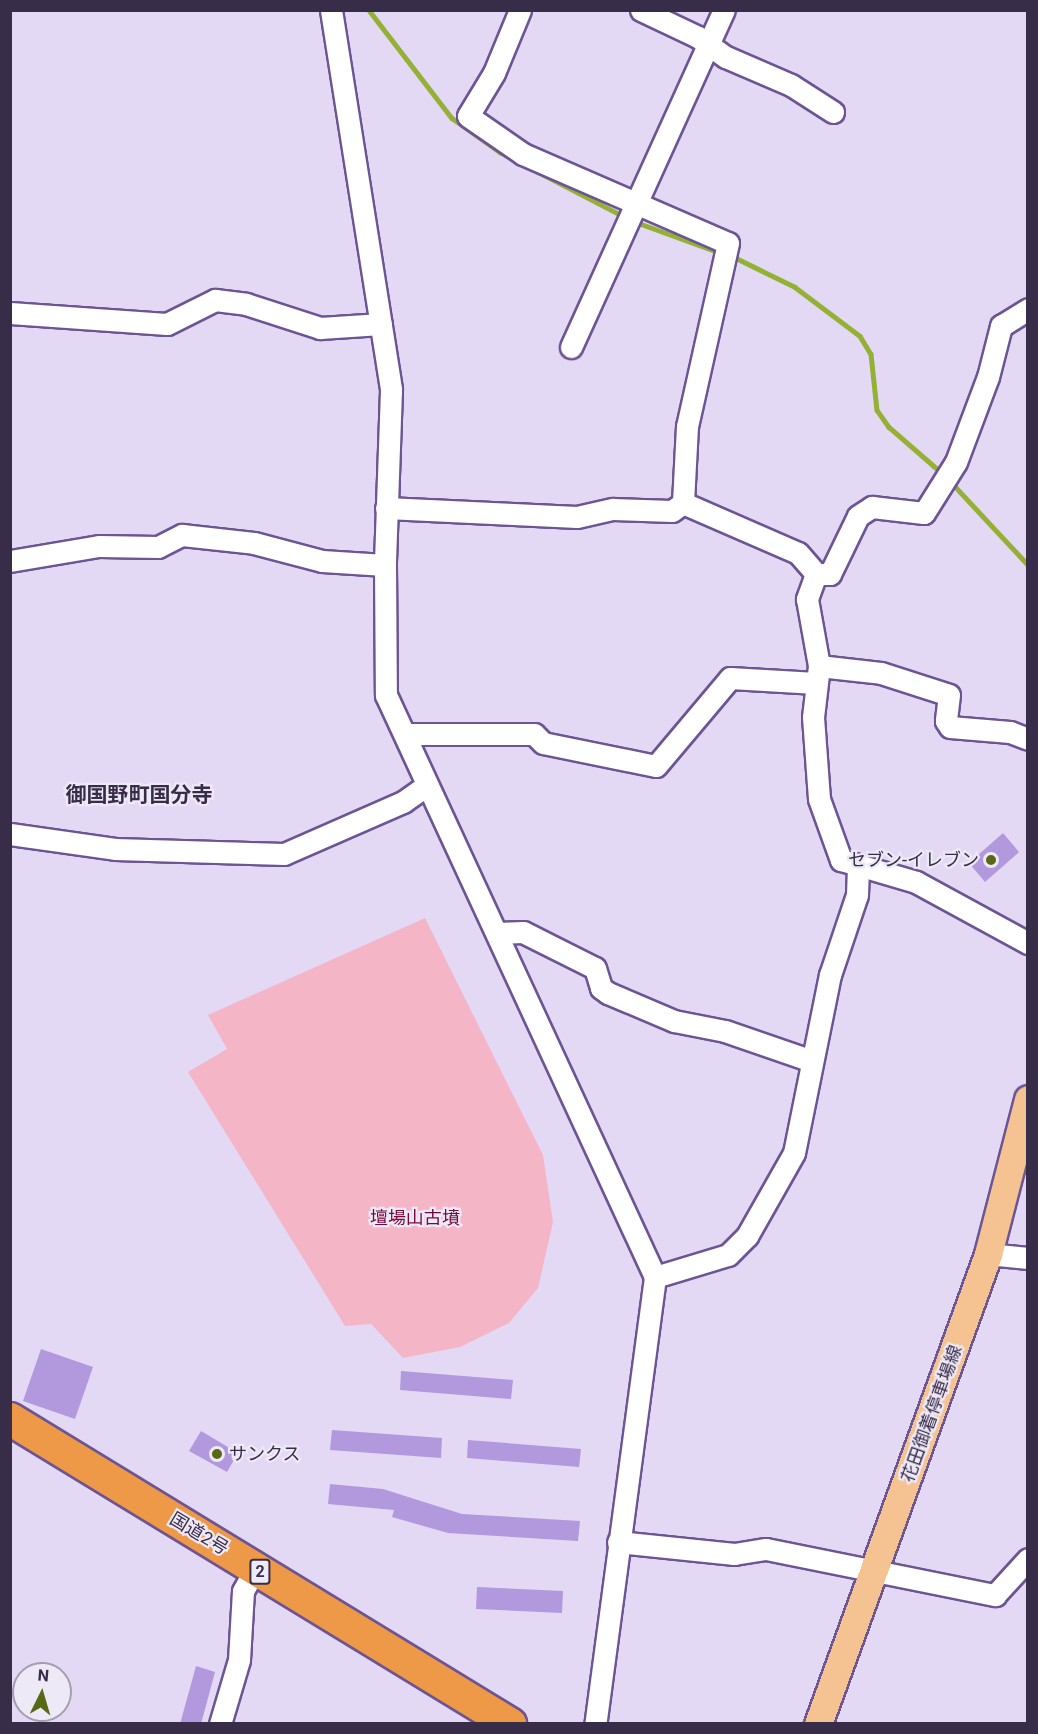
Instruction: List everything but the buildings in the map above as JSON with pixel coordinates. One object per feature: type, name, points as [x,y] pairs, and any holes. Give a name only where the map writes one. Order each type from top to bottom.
[{"type":"highway","name":"国道2号","points":[[10,1419],[510,1724]]},
{"type":"main road","name":"花田御着停車場線","points":[[818,1724],[988,1254],[1028,1099]]},
{"type":"street","points":[[332,10],[392,390],[386,508],[386,695],[426,786],[497,933],[655,1277],[595,1724]]},
{"type":"street","points":[[520,10],[494,73],[468,116],[523,154],[728,243],[687,426],[683,503]]},
{"type":"street","points":[[641,10],[707,46],[791,85],[833,112]]},
{"type":"street","points":[[571,347],[634,203],[724,10]]},
{"type":"street","points":[[10,313],[167,324],[215,300],[246,304],[320,328],[381,324]]},
{"type":"street","points":[[683,503],[798,553],[816,574],[830,574],[858,516],[872,507],[924,513],[956,462],[988,377],[1001,326],[1028,309]]},
{"type":"street","points":[[386,508],[578,517],[614,509],[672,511],[683,503]]},
{"type":"street","points":[[10,561],[99,546],[158,547],[182,535],[254,543],[322,561],[385,565]]},
{"type":"street","points":[[816,574],[807,599],[818,674],[813,717],[819,799],[841,860],[858,867],[916,882],[1028,943]]},
{"type":"street","points":[[405,734],[534,734],[543,743],[656,766],[730,678],[881,673],[949,695],[946,721],[950,727],[1010,732],[1028,739]]},
{"type":"street","points":[[10,834],[115,849],[284,854],[403,802],[426,786]]},
{"type":"street","points":[[655,1277],[728,1255],[747,1236],[794,1153],[830,975],[857,895],[858,867]]},
{"type":"street","points":[[497,933],[523,932],[596,968],[601,988],[608,993],[674,1021],[725,1032],[812,1061]]},
{"type":"street","points":[[988,1254],[1028,1258]]},
{"type":"street","points":[[618,1542],[734,1554],[766,1549],[994,1595],[1028,1559]]},
{"type":"street","points":[[220,1724],[239,1660],[243,1591],[255,1569]]},
{"type":"green space","name":"壇場山古墳","points":[[425,918],[543,1155],[553,1222],[538,1288],[509,1323],[460,1347],[403,1358],[371,1324],[345,1326],[188,1072],[227,1049],[208,1015]]},
{"type":"waterway","points":[[369,10],[452,118],[500,152],[623,216]]},
{"type":"waterway","points":[[633,221],[721,253]]},
{"type":"waterway","points":[[732,256],[795,287],[860,336],[871,354],[877,410],[889,427],[943,474]]},
{"type":"waterway","points":[[951,482],[1028,565]]},
{"type":"place","name":"セブン-イレブン","points":[[991,860]]},
{"type":"place","name":"サンクス","points":[[217,1454]]},
{"type":"district","name":"御国野町国分寺","points":[[139,795]]}]
